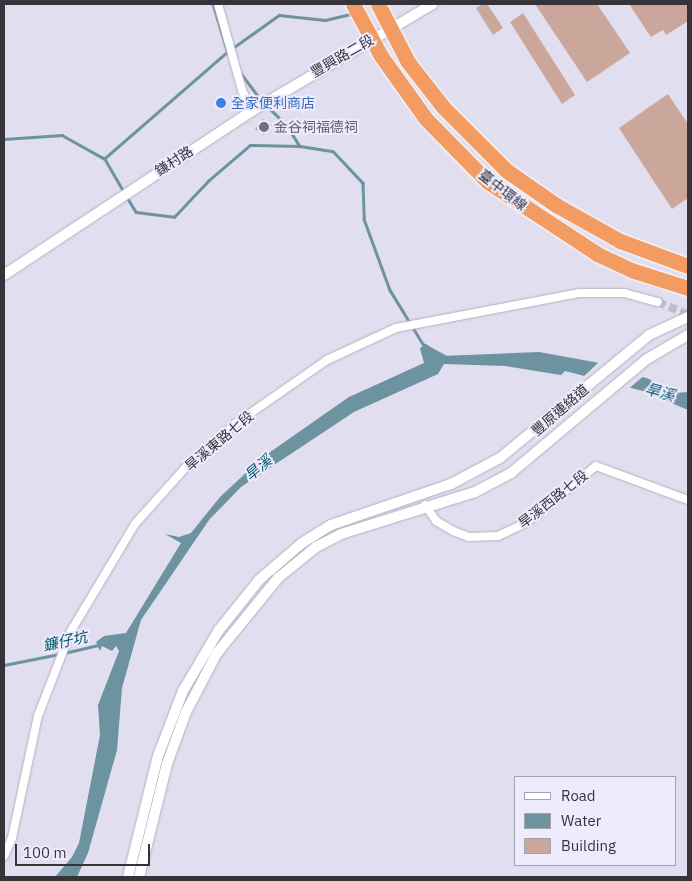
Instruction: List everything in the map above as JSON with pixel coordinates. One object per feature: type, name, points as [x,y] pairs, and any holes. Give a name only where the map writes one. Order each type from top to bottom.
[{"type":"highway","name":"臺中環線","points":[[353,4],[381,56],[426,119],[488,182],[597,254],[631,270],[688,288]]},
{"type":"highway","name":"臺中環線","points":[[378,4],[408,62],[443,107],[507,170],[556,205],[620,241],[688,266]]},
{"type":"street","points":[[218,4],[242,90],[252,111]]},
{"type":"street","name":"豐興路二段","points":[[252,111],[433,4]]},
{"type":"street","name":"鎌村路","points":[[4,275],[252,111]]},
{"type":"street","name":"旱溪東路七段","points":[[4,856],[12,838],[38,716],[71,631],[135,524],[185,468],[235,424],[327,360],[402,326],[579,293],[624,293],[658,302]]},
{"type":"street","name":"豐原連絡道","points":[[128,877],[170,722],[202,658],[234,609],[282,558],[322,530],[354,514],[464,478],[516,448],[661,328],[688,316]]},
{"type":"street","name":"豐原連絡道","points":[[139,877],[176,736],[197,689],[239,622],[278,578],[316,547],[361,525],[475,492],[518,468],[635,368],[674,340],[688,335]]},
{"type":"street","name":"旱溪西路七段","points":[[425,505],[436,521],[453,531],[470,537],[498,536],[526,523],[596,466],[688,500]]},
{"type":"water","name":"旱溪","points":[[426,344],[442,356],[539,352],[605,364],[649,379],[673,393],[688,392],[688,410],[643,391],[565,371],[561,375],[505,366],[444,364],[438,374],[354,412],[241,487],[209,520],[141,620],[122,688],[117,750],[88,853],[77,877],[55,877],[72,857],[79,843],[100,735],[98,705],[119,651],[116,646],[112,651],[102,646],[100,651],[96,642],[104,636],[126,633],[181,543],[165,534],[179,537],[191,533],[220,497],[263,457],[349,397],[424,363],[420,348]]},
{"type":"pier","points":[[600,361],[645,375],[627,390],[582,378]]},
{"type":"building","points":[[487,4],[503,28],[493,35],[476,8]]},
{"type":"building","points":[[535,4],[597,4],[630,53],[587,82]]},
{"type":"building","points":[[629,4],[688,4],[688,21],[666,35],[663,30],[651,37]]},
{"type":"building","points":[[523,13],[575,95],[562,104],[510,22]]},
{"type":"building","points":[[668,94],[688,124],[688,198],[672,209],[619,128]]},
{"type":"building","name":"金谷祠福德祠","points":[[263,119],[272,125],[264,135],[255,129]]},
{"type":"waterway","points":[[213,4],[228,53]]},
{"type":"waterway","points":[[105,158],[227,52],[279,15],[325,20],[351,14]]},
{"type":"waterway","points":[[240,72],[262,101]]},
{"type":"waterway","points":[[266,105],[286,124],[300,146]]},
{"type":"waterway","points":[[4,139],[62,135],[105,159],[124,192]]},
{"type":"waterway","points":[[127,197],[136,212],[174,217],[208,181],[250,145],[300,146],[333,151],[363,183],[364,219],[390,290],[423,344],[446,357]]},
{"type":"waterway","name":"鐮仔坑","points":[[64,653],[100,645]]},
{"type":"waterway","name":"鐮仔坑","points":[[4,665],[59,654]]},
{"type":"tunnel","points":[[658,302],[688,315]]},
{"type":"place","name":"全家便利商店","points":[[221,103]]},
{"type":"place","name":"金谷祠福德祠","points":[[264,127]]}]
